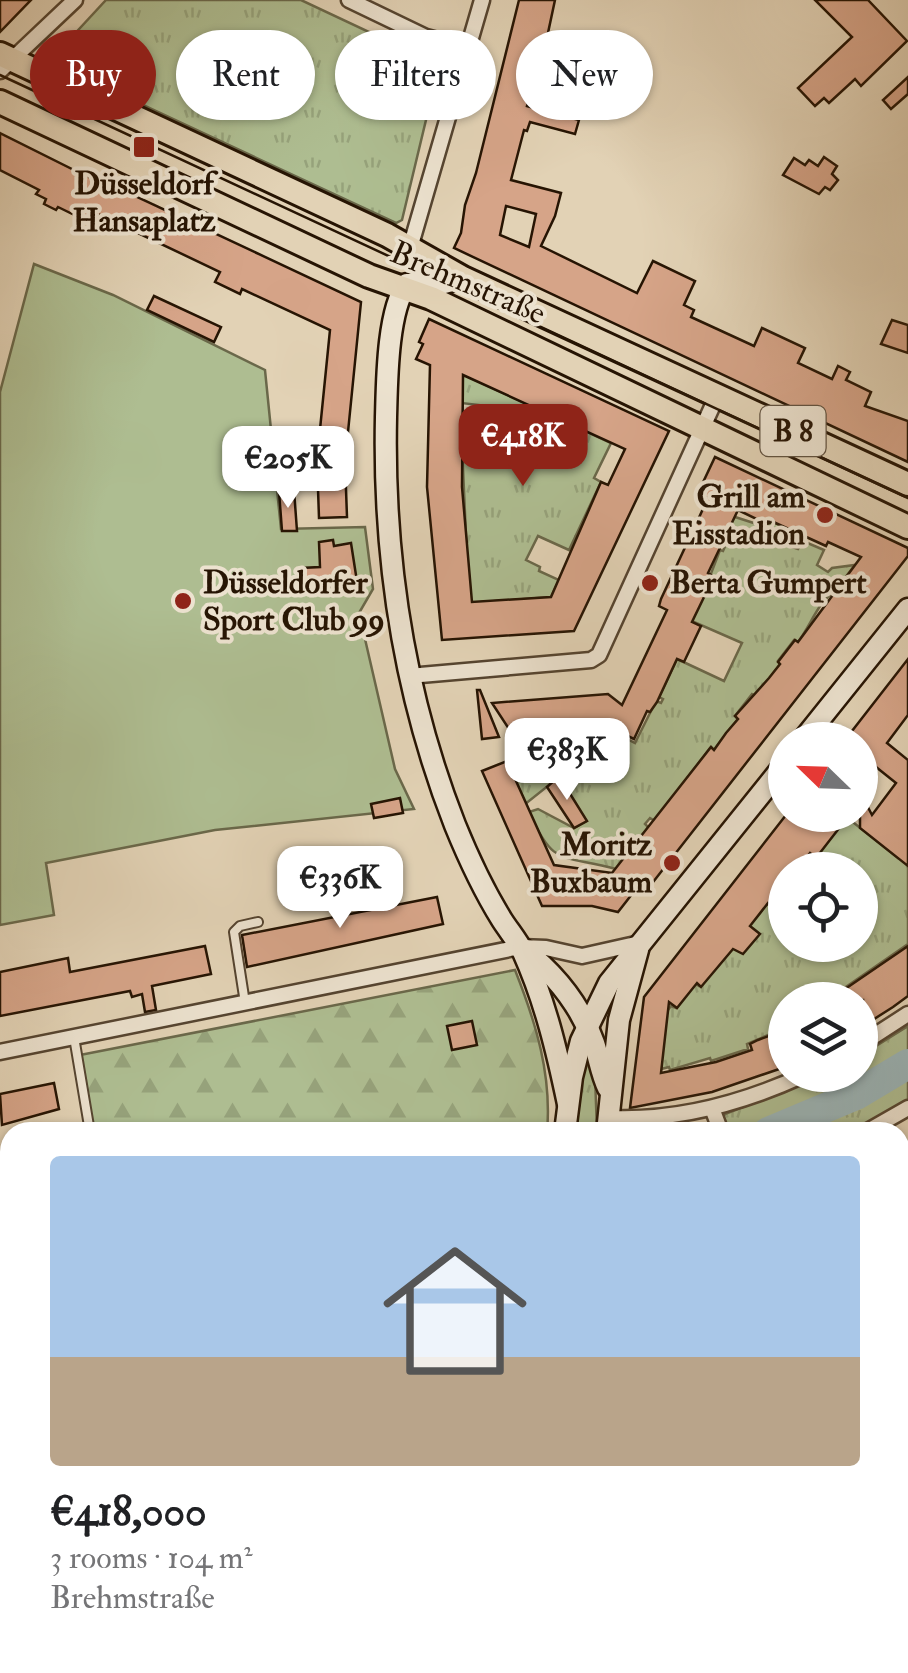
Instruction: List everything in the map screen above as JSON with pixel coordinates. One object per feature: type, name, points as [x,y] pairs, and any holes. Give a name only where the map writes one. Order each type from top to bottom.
[{"type":"main road","name":"Brehmstraße","points":[[5,62],[908,484]]},
{"type":"main road","name":"Brehmstraße","points":[[0,102],[369,276],[431,298],[908,526]]},
{"type":"main road","points":[[462,278],[444,283],[412,282],[403,288],[387,382],[385,489],[390,561],[410,676],[455,826],[491,902],[520,947],[547,1013],[568,1104]]},
{"type":"main road","points":[[818,722],[908,609]]},
{"type":"main road","points":[[565,1122],[576,1058],[608,983],[768,785]]},
{"type":"main road","points":[[608,1122],[619,1020],[640,943]]},
{"type":"main road","points":[[520,947],[546,967],[587,1027],[611,1094]]},
{"type":"street","points":[[5,62],[74,0]]},
{"type":"street","points":[[349,0],[411,30]]},
{"type":"street","points":[[473,30],[482,0]]},
{"type":"street","points":[[410,248],[447,120]]},
{"type":"street","points":[[410,676],[591,660],[598,656],[717,396]]},
{"type":"street","points":[[0,1052],[520,947],[582,956],[640,943]]},
{"type":"street","points":[[878,1033],[908,1014]]},
{"type":"street","points":[[627,1122],[712,1108],[768,1088]]},
{"type":"street","points":[[712,1108],[717,1122]]},
{"type":"street","points":[[884,1122],[908,1108]]},
{"type":"lane","points":[[245,1002],[234,932],[240,926],[258,922]]},
{"type":"lane","points":[[74,1037],[88,1122]]},
{"type":"green space","points":[[106,0],[301,0],[365,30],[335,30],[335,120],[426,120],[402,220],[396,223],[156,111],[156,30],[78,30]]},
{"type":"green space","name":"Düsseldorfer Sport Club 99","points":[[34,264],[113,295],[265,370],[281,529],[365,527],[373,589],[359,613],[395,769],[414,809],[215,830],[46,863],[54,915],[0,925],[0,392]]},
{"type":"green space","points":[[458,372],[611,443],[594,478],[601,482],[569,550],[538,536],[526,560],[559,580],[551,597],[469,603],[462,446],[508,450],[512,409],[461,403]]},
{"type":"green space","points":[[732,516],[763,526],[769,520],[798,533],[792,547],[798,549],[803,541],[824,550],[817,565],[828,572],[855,565],[821,604],[798,642],[794,640],[756,696],[752,694],[735,716],[738,719],[714,750],[710,748],[655,821],[650,818],[645,824],[649,828],[616,869],[562,856],[546,843],[529,812],[538,809],[574,828],[586,821],[559,777],[524,805],[507,761],[511,735],[544,744],[586,741],[589,729],[598,724],[635,743],[656,701],[661,703],[663,699],[659,697],[677,659],[724,681],[742,643],[687,619],[706,594],[700,591],[727,542],[724,540]]},
{"type":"green space","points":[[832,832],[865,832],[898,858],[908,848],[908,944],[853,982],[768,982],[768,1035],[747,1044],[748,1049],[711,1061],[710,1058],[661,1069],[665,1014],[671,1006],[676,1008],[689,991],[690,980],[699,986],[767,904],[768,962],[878,962],[878,852],[817,852]]},
{"type":"green space","points":[[515,970],[541,1050],[547,1122],[92,1122],[80,1055]]},
{"type":"green space","points":[[908,1026],[908,1102],[871,1122],[723,1122],[725,1114],[781,1092],[878,1092],[878,1045]]},
{"type":"green space","points":[[586,1049],[595,1075],[597,1122],[574,1122]]},
{"type":"building","points":[[0,0],[31,0],[0,32]]},
{"type":"building","points":[[519,0],[555,0],[549,30],[516,30],[516,120],[579,120],[575,134],[530,122],[524,130],[511,180],[561,193],[541,246],[637,293],[653,261],[695,281],[684,305],[694,310],[691,317],[754,346],[762,328],[805,348],[798,363],[832,379],[838,366],[850,372],[846,380],[871,392],[865,406],[908,421],[908,462],[454,248],[461,233],[489,120],[496,120],[496,93]],"holes":[[[506,206],[536,214],[529,247],[500,235]]]},
{"type":"building","points":[[815,0],[868,0],[907,41],[861,86],[855,79],[829,103],[824,98],[815,106],[798,88],[852,37]]},
{"type":"building","points":[[908,77],[908,94],[891,109],[883,100]]},
{"type":"building","points":[[0,133],[80,173],[97,177],[99,183],[106,181],[109,188],[114,186],[361,302],[345,462],[347,517],[319,518],[317,459],[330,330],[242,289],[240,294],[215,282],[220,272],[100,215],[95,225],[44,204],[46,199],[36,194],[39,190],[0,170]]},
{"type":"building","points":[[824,157],[837,166],[832,174],[838,180],[830,190],[825,187],[819,194],[783,175],[794,158],[805,165],[809,160],[818,166]]},
{"type":"building","points":[[154,296],[221,327],[214,342],[147,310]]},
{"type":"building","points":[[429,319],[669,431],[574,631],[442,640],[427,487],[430,365],[416,359],[423,344],[419,342]],"holes":[[[463,375],[625,449],[608,485],[601,482],[551,597],[472,602],[462,487]]]},
{"type":"building","points":[[892,320],[908,325],[908,353],[881,344]]},
{"type":"building","points":[[715,457],[908,548],[908,556],[778,722],[768,722],[768,735],[650,886],[643,880],[618,912],[592,906],[542,906],[482,771],[507,761],[554,865],[612,873],[711,747],[714,750],[738,719],[735,716],[769,678],[795,640],[798,642],[861,557],[738,510],[708,573],[711,575],[703,592],[706,593],[692,622],[701,626],[684,662],[677,659],[634,739],[609,727],[513,735],[492,703],[608,694],[622,705],[667,610],[659,606],[661,599],[706,497],[698,493]]},
{"type":"building","points":[[294,490],[297,531],[282,531],[279,491]]},
{"type":"building","points":[[333,540],[334,546],[351,543],[358,588],[332,593],[330,581],[304,584],[301,568],[320,567],[319,542]]},
{"type":"building","points":[[908,659],[908,715],[887,743],[908,760],[908,866],[865,832],[878,832],[878,807],[896,783],[878,769],[878,722],[859,722]]},
{"type":"building","points":[[480,690],[499,737],[482,739]]},
{"type":"building","points":[[559,776],[587,821],[574,828],[547,787]]},
{"type":"building","points":[[400,798],[403,813],[374,818],[371,804]]},
{"type":"building","points":[[773,832],[836,832],[821,852],[768,852],[768,903],[750,926],[760,934],[743,954],[733,949],[677,1008],[669,1002],[661,1073],[752,1050],[750,1044],[768,1037],[768,1073],[712,1092],[630,1108],[644,997]]},
{"type":"building","points":[[437,897],[443,924],[247,967],[242,935]]},
{"type":"building","points":[[205,946],[211,974],[152,986],[156,1010],[145,1012],[142,994],[132,997],[130,991],[0,1016],[0,972],[68,958],[70,972]]},
{"type":"building","points":[[908,946],[908,996],[893,1007],[878,1017],[878,982],[855,982]]},
{"type":"building","points":[[472,1021],[477,1045],[452,1050],[447,1026]]},
{"type":"building","points":[[54,1083],[59,1109],[2,1122],[0,1094]]},
{"type":"waterway","points":[[792,1122],[856,1095],[908,1064]]},
{"type":"tram line","points":[[0,75],[908,498]]},
{"type":"place","name":"Düsseldorf Hansaplatz","points":[[144,147]]},
{"type":"place","name":"Grill am Eisstadion","points":[[825,515]]},
{"type":"place","name":"Berta Gumpert","points":[[650,583]]},
{"type":"place","name":"Düsseldorfer Sport Club 99","points":[[183,601]]},
{"type":"place","name":"Moritz Buxbaum","points":[[672,863]]}]
